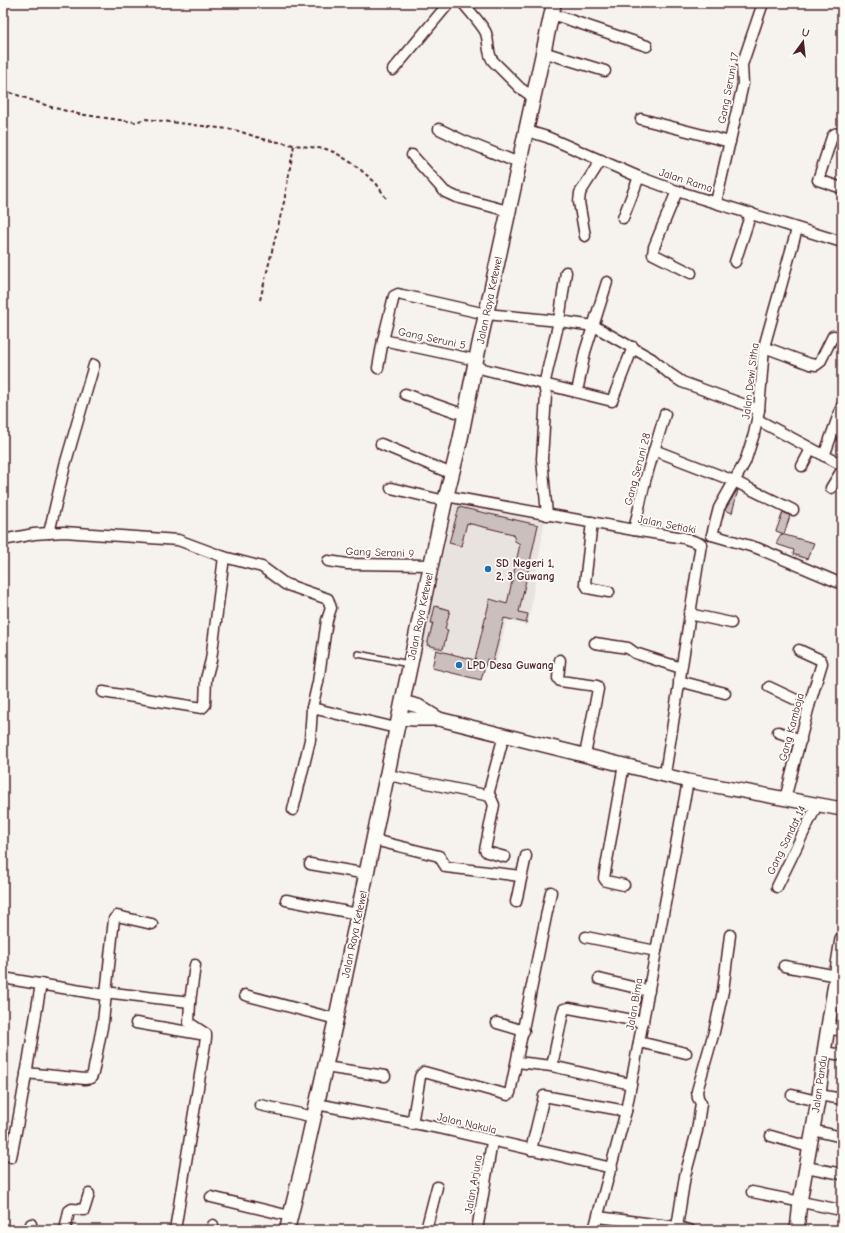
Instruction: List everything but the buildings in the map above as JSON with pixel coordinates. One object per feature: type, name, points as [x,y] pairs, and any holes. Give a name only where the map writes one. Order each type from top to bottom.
[{"type":"main road","name":"Jalan Raya Ketewel","points":[[287,1230],[336,1019],[445,498],[452,474],[553,8]]},
{"type":"street","points":[[393,70],[449,3]]},
{"type":"street","points":[[463,3],[485,31],[488,39],[490,56],[493,61],[520,88],[534,97]]},
{"type":"street","name":"Gang Seruni 17","points":[[716,202],[743,84],[742,65],[763,3]]},
{"type":"street","points":[[553,8],[647,46]]},
{"type":"street","points":[[543,52],[605,71]]},
{"type":"street","points":[[640,119],[730,142]]},
{"type":"street","points":[[439,128],[464,141],[519,163]]},
{"type":"street","name":"Jalan Rama","points":[[527,131],[547,136],[639,177],[677,191],[842,242]]},
{"type":"street","points":[[842,135],[836,133],[832,137],[818,180],[842,188]]},
{"type":"street","points":[[412,155],[445,192],[456,197],[508,211]]},
{"type":"street","points":[[585,236],[579,202],[580,193],[601,160]]},
{"type":"street","points":[[624,218],[639,177]]},
{"type":"street","points":[[677,191],[654,247],[653,254],[691,273]]},
{"type":"street","points":[[735,262],[751,213]]},
{"type":"street","name":"Jalan Dewi Sitha","points":[[712,535],[719,508],[749,452],[759,415],[764,346],[797,229]]},
{"type":"street","points":[[547,515],[542,459],[546,395],[544,385],[559,321],[566,272]]},
{"type":"street","points":[[577,392],[585,352],[607,282]]},
{"type":"street","points":[[378,368],[394,296],[398,294],[486,314],[594,326],[652,359],[682,382],[759,415],[811,449],[842,465]]},
{"type":"street","points":[[764,346],[816,365],[820,362],[833,336],[842,337]]},
{"type":"street","name":"Gang Seruni 5","points":[[383,340],[475,364],[544,385],[613,401],[633,347]]},
{"type":"street","points":[[49,533],[65,465],[94,365]]},
{"type":"street","points":[[405,394],[465,414]]},
{"type":"street","points":[[824,456],[842,406]]},
{"type":"street","name":"Gang Seruni 28","points":[[634,530],[645,481],[665,414]]},
{"type":"street","points":[[381,444],[452,474]]},
{"type":"street","points":[[802,466],[811,449]]},
{"type":"street","points":[[654,450],[734,481],[793,510]]},
{"type":"street","points":[[831,488],[842,470]]},
{"type":"street","name":"Jalan Setiaki","points":[[390,488],[684,538],[701,544],[665,774]]},
{"type":"street","points":[[592,522],[585,582],[588,588],[609,592]]},
{"type":"street","points":[[3,540],[34,534],[64,532],[168,538],[188,543],[224,557],[262,567],[285,584],[328,599],[331,608],[327,620],[318,682],[312,708],[310,740],[293,810]]},
{"type":"street","points":[[701,544],[712,535],[757,548],[842,584]]},
{"type":"street","points":[[103,692],[202,708],[205,705],[206,679],[211,660],[224,557]]},
{"type":"street","name":"Gang Serani 9","points":[[328,561],[355,564],[431,565]]},
{"type":"street","points":[[689,614],[731,623]]},
{"type":"street","points":[[595,643],[628,648],[639,654],[681,668]]},
{"type":"street","name":"Gang Kamboja","points":[[785,799],[822,662],[799,650]]},
{"type":"street","points":[[560,660],[558,678],[560,681],[597,686],[598,689],[585,755]]},
{"type":"street","points":[[680,681],[725,693]]},
{"type":"street","points":[[769,687],[809,706]]},
{"type":"street","points":[[402,702],[418,706],[440,719]]},
{"type":"street","points":[[312,708],[398,723],[414,719],[440,719],[665,774],[688,781],[817,805],[842,808]]},
{"type":"street","points":[[778,732],[801,740]]},
{"type":"street","points":[[488,795],[504,735]]},
{"type":"street","points":[[624,764],[604,878],[606,881],[624,885]]},
{"type":"street","points":[[388,775],[488,795],[493,800],[494,805],[485,850],[505,858]]},
{"type":"street","name":"Jalan Bima","points":[[594,1230],[626,1112],[630,1084],[640,1042],[688,781]]},
{"type":"street","name":"Gang Sandat 14","points":[[777,887],[817,805]]},
{"type":"street","points":[[374,840],[439,856],[446,868],[522,876]]},
{"type":"street","points":[[516,902],[526,856]]},
{"type":"street","points":[[310,864],[367,874]]},
{"type":"street","points":[[412,1124],[422,1073],[427,1072],[508,1094],[511,1091],[551,892]]},
{"type":"street","points":[[286,900],[358,914]]},
{"type":"street","points":[[26,1073],[85,1079],[91,1078],[103,1022],[115,917],[152,924]]},
{"type":"street","points":[[677,1227],[685,1176],[697,1131],[701,1103],[696,1090],[714,1032],[723,991],[730,935]]},
{"type":"street","points":[[586,937],[656,952]]},
{"type":"street","name":"Jalan Pandu","points":[[798,1230],[800,1202],[812,1130],[814,1097],[824,1052],[840,962],[842,939]]},
{"type":"street","points":[[195,965],[189,1023],[206,1035]]},
{"type":"street","points":[[784,966],[837,976]]},
{"type":"street","points":[[3,978],[106,994],[113,993],[190,1002]]},
{"type":"street","points":[[599,979],[649,991]]},
{"type":"street","points":[[11,1157],[22,1105],[41,984]]},
{"type":"street","points":[[245,995],[336,1019]]},
{"type":"street","points":[[552,1066],[562,1012],[564,1009],[569,1008],[643,1022]]},
{"type":"street","points":[[136,1023],[206,1035]]},
{"type":"street","points":[[497,1023],[524,1031]]},
{"type":"street","points":[[828,1028],[842,1031]]},
{"type":"street","points":[[175,1230],[191,1139],[206,1035]]},
{"type":"street","points":[[640,1042],[686,1053]]},
{"type":"street","points":[[824,1052],[842,1055]]},
{"type":"street","points":[[517,1062],[552,1066],[630,1084]]},
{"type":"street","points":[[325,1067],[385,1076]]},
{"type":"street","points":[[792,1095],[842,1099]]},
{"type":"street","points":[[531,1150],[544,1096],[626,1112]]},
{"type":"street","name":"Jalan Nakula","points":[[260,1105],[315,1110],[439,1128],[492,1142],[612,1168]]},
{"type":"street","points":[[812,1130],[842,1137]]},
{"type":"street","points":[[771,1136],[809,1147]]},
{"type":"street","name":"Jalan Arjuna","points":[[477,1230],[492,1142]]},
{"type":"street","points":[[806,1167],[842,1174]]},
{"type":"street","points":[[426,1230],[437,1187]]},
{"type":"street","points":[[752,1192],[836,1209]]},
{"type":"street","points":[[65,1230],[69,1211],[72,1209],[84,1210],[89,1194]]},
{"type":"street","points":[[211,1197],[290,1216]]},
{"type":"street","points":[[598,1217],[690,1230]]},
{"type":"lane","points":[[358,654],[410,664]]},
{"type":"path","points":[[3,90],[51,107],[78,114],[127,122],[135,122],[146,119],[234,130],[263,139],[326,149],[336,153],[355,165],[376,184],[386,198]]},
{"type":"path","points":[[260,300],[284,202],[294,145]]},
{"type":"shaded area","name":"SD Negeri 1, 2, 3 Guwang","points":[[455,502],[545,519],[528,626],[507,620],[495,666],[421,646]]},
{"type":"place","name":"SD Negeri 1, 2, 3 Guwang","points":[[488,569]]},
{"type":"place","name":"LPD Desa Guwang","points":[[459,665]]}]
